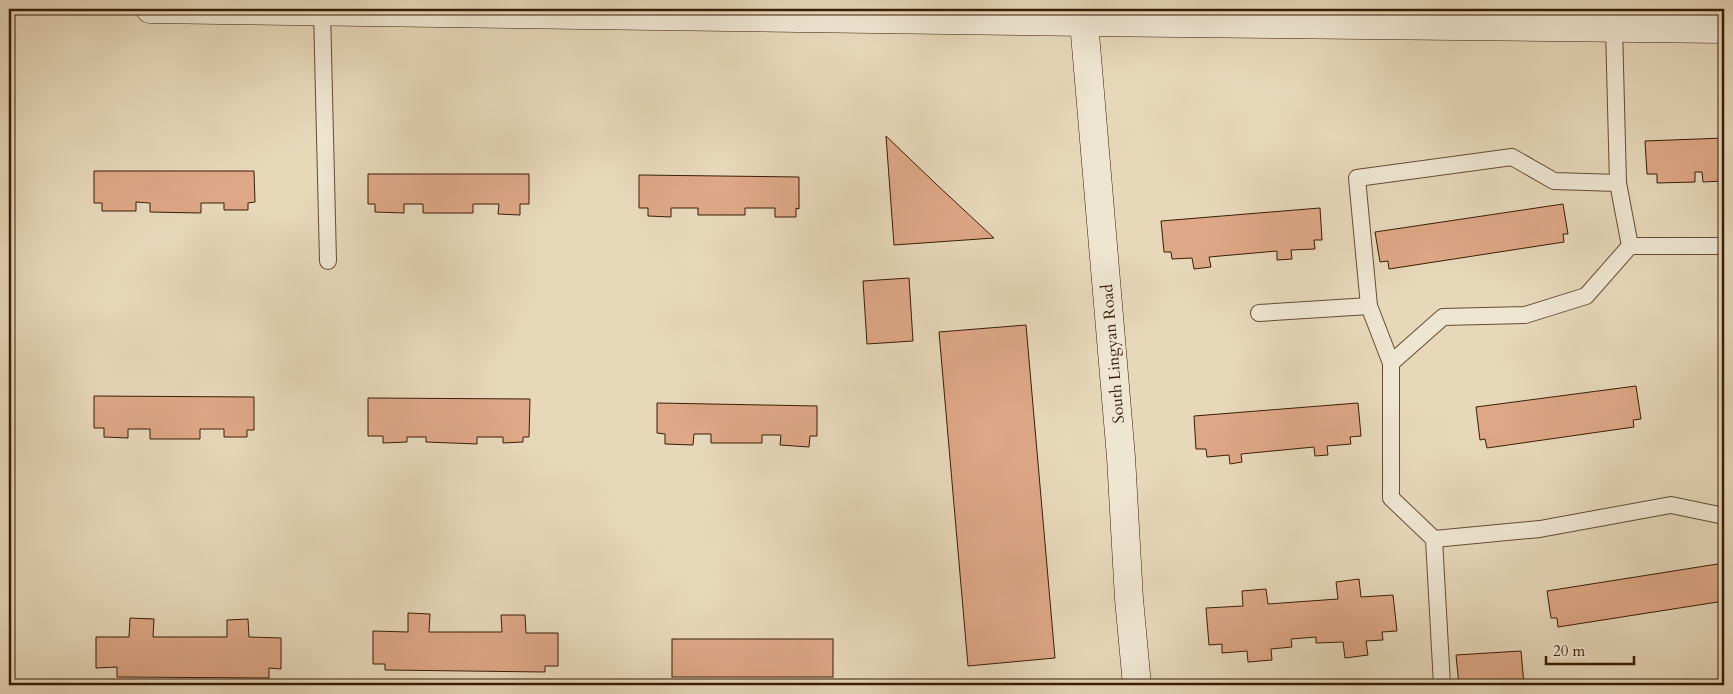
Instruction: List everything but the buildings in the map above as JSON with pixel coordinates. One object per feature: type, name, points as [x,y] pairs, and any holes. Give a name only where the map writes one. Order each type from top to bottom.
[{"type":"street","points":[[150,9],[1099,18],[1724,29]]},
{"type":"street","name":"South Lingyan Road","points":[[1099,18],[1120,447],[1129,599],[1137,685]]},
{"type":"lane","points":[[322,11],[328,260]]},
{"type":"lane","points":[[1614,28],[1618,183],[1630,246]]},
{"type":"lane","points":[[1442,685],[1434,539],[1391,498],[1391,364],[1369,306],[1357,178],[1512,157],[1554,181],[1618,183]]},
{"type":"lane","points":[[1391,364],[1443,316],[1525,315],[1586,296],[1630,246],[1724,246]]},
{"type":"lane","points":[[1259,313],[1369,306]]},
{"type":"lane","points":[[1434,539],[1540,528],[1671,505],[1724,516]]}]
